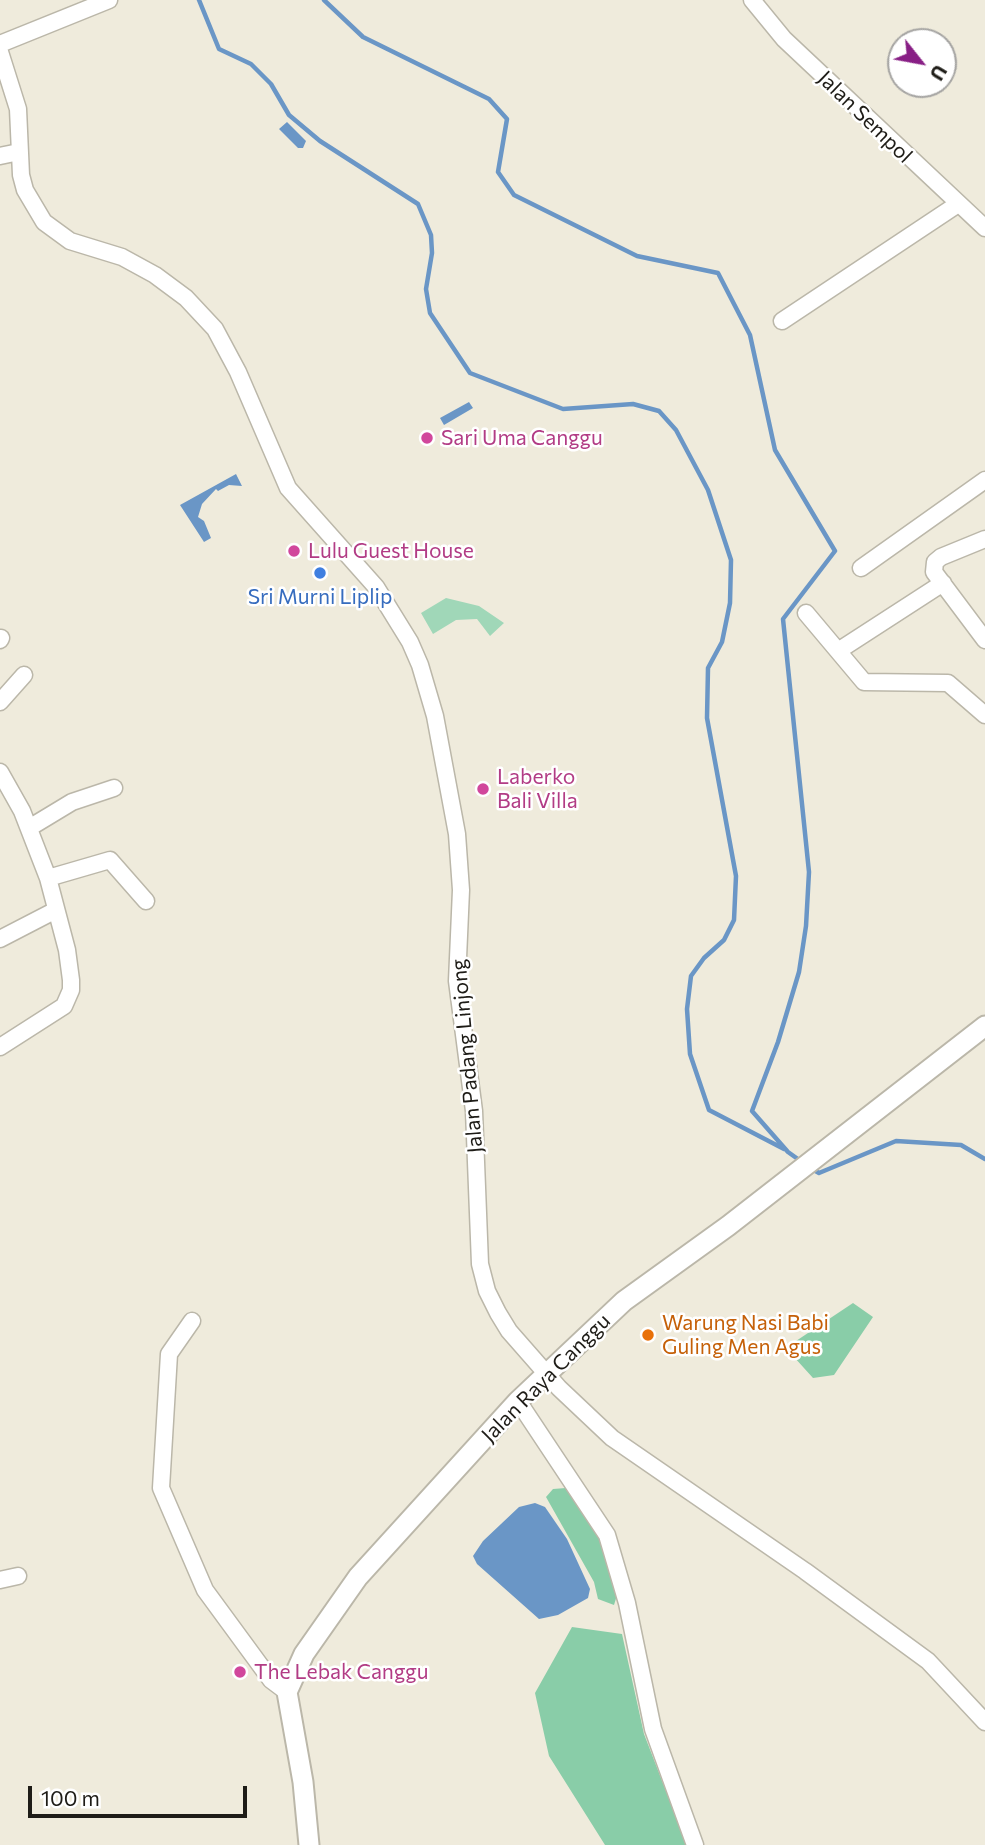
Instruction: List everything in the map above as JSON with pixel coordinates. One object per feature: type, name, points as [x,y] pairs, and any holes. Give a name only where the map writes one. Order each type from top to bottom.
[{"type":"main road","name":"Jalan Raya Canggu","points":[[287,1692],[304,1654],[358,1577],[546,1372],[624,1301],[783,1183],[985,1026]]},
{"type":"main road","points":[[287,1692],[303,1782],[309,1845]]},
{"type":"street","points":[[0,44],[109,0]]},
{"type":"street","name":"Jalan Sempol","points":[[752,0],[784,38],[985,228]]},
{"type":"street","name":"Jalan Padang Linjong","points":[[0,51],[16,97],[19,152],[25,190],[44,222],[57,234],[83,246],[122,257],[147,270],[186,298],[215,329],[238,372],[289,488],[376,587],[415,653],[435,716],[458,842],[461,890],[457,981],[474,1111],[480,1264],[487,1291],[509,1331],[612,1437],[805,1571],[928,1661],[985,1722]]},
{"type":"street","points":[[0,156],[19,152]]},
{"type":"street","points":[[782,321],[958,204]]},
{"type":"street","points":[[861,568],[985,480]]},
{"type":"street","points":[[985,539],[935,562],[934,572],[985,640]]},
{"type":"street","points":[[838,651],[943,583]]},
{"type":"street","points":[[806,614],[864,682],[947,682],[985,715]]},
{"type":"street","points":[[0,702],[24,675]]},
{"type":"street","points":[[0,772],[29,828],[48,878],[71,980],[68,1000],[0,1047]]},
{"type":"street","points":[[29,828],[72,802],[114,788]]},
{"type":"street","points":[[48,878],[110,860],[146,901]]},
{"type":"street","points":[[0,939],[56,910]]},
{"type":"street","points":[[192,1321],[169,1354],[160,1488],[205,1590],[271,1680],[287,1692]]},
{"type":"street","points":[[518,1401],[607,1535],[627,1603],[653,1729],[695,1845]]},
{"type":"street","points":[[0,1580],[18,1576]]},
{"type":"green space","points":[[446,598],[479,606],[504,623],[490,636],[477,619],[456,620],[433,634],[421,613]]},
{"type":"green space","points":[[853,1303],[873,1317],[834,1375],[813,1378],[794,1357],[796,1341]]},
{"type":"green space","points":[[566,1488],[588,1516],[608,1552],[618,1592],[614,1605],[598,1599],[594,1582],[546,1497],[553,1489]]},
{"type":"green space","points":[[572,1627],[622,1634],[644,1734],[683,1835],[697,1845],[605,1845],[549,1756],[535,1693]]},
{"type":"water","points":[[287,122],[306,141],[303,148],[298,148],[279,129]]},
{"type":"water","points":[[469,402],[473,408],[444,425],[440,418]]},
{"type":"water","points":[[236,474],[242,486],[229,485],[218,491],[216,489],[202,504],[198,517],[204,521],[211,538],[204,542],[180,505]]},
{"type":"water","points":[[535,1503],[545,1507],[567,1539],[590,1589],[588,1598],[558,1615],[539,1619],[477,1564],[473,1556],[483,1541],[519,1507]]},
{"type":"waterway","points":[[199,0],[219,49],[251,64],[271,84],[289,115],[320,141],[418,204],[431,235],[432,253],[426,289],[430,313],[470,373],[563,409],[633,404],[659,411],[676,430],[708,490],[731,560],[730,603],[722,642],[708,668],[707,718],[736,876],[734,920],[724,940],[704,958],[691,976],[687,1009],[690,1054],[709,1110],[784,1149]]},
{"type":"waterway","points":[[324,0],[363,37],[489,99],[507,119],[498,172],[514,195],[637,256],[718,273],[750,335],[775,450],[835,551],[783,619],[809,872],[806,926],[799,972],[778,1042],[752,1111],[788,1152],[802,1162]]},
{"type":"waterway","points":[[812,1169],[819,1173],[896,1141],[961,1145],[985,1159]]},
{"type":"place","name":"Sari Uma Canggu","points":[[427,438]]},
{"type":"place","name":"Lulu Guest House","points":[[294,551]]},
{"type":"place","name":"Sri Murni Liplip","points":[[320,573]]},
{"type":"place","name":"Laberko Bali Villa","points":[[483,789]]},
{"type":"place","name":"Warung Nasi Babi Guling Men Agus","points":[[648,1335]]},
{"type":"place","name":"The Lebak Canggu","points":[[240,1672]]}]
